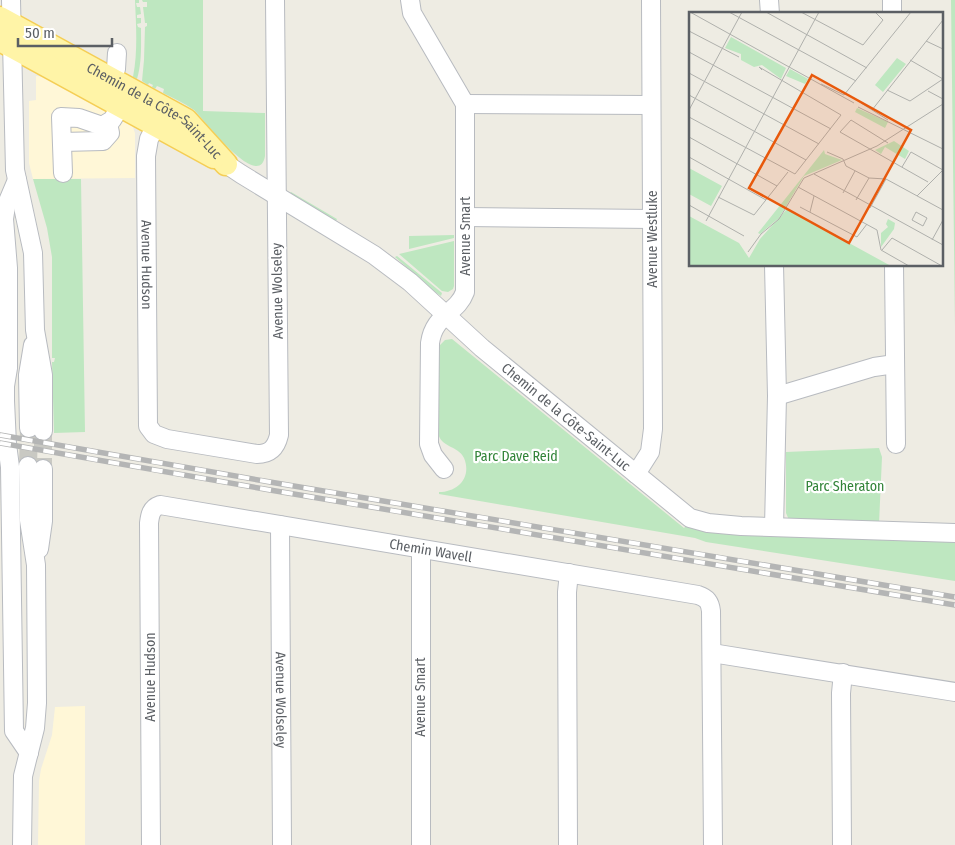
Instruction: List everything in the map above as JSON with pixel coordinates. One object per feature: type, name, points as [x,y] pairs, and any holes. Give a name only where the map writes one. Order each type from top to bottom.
[{"type":"main road","name":"Chemin de la Côte-Saint-Luc","points":[[6,32],[112,78],[120,106]]},
{"type":"main road","name":"Chemin de la Côte-Saint-Luc","points":[[6,32],[120,106],[160,117],[226,164]]},
{"type":"street","points":[[12,0],[6,32],[8,180],[2,238],[8,268],[4,300],[4,330],[8,368],[5,386],[10,467],[4,558],[14,731],[29,753]]},
{"type":"street","name":"Avenue Wolseley","points":[[149,428],[154,434],[168,439],[257,454],[268,452],[276,445],[279,435],[275,0]]},
{"type":"street","points":[[410,0],[412,13],[466,104],[650,105]]},
{"type":"street","name":"Avenue Westluke","points":[[636,474],[650,452],[652,429],[651,0]]},
{"type":"street","points":[[112,78],[117,53]]},
{"type":"street","name":"Avenue Smart","points":[[444,470],[433,455],[429,438],[430,343],[435,326],[461,300],[465,292],[466,104]]},
{"type":"street","points":[[62,173],[61,117],[79,118],[99,126],[120,106]]},
{"type":"street","points":[[62,142],[103,141],[110,133],[120,106]]},
{"type":"street","name":"Avenue Hudson","points":[[149,428],[147,419],[146,156],[147,143],[160,117]]},
{"type":"street","name":"Chemin de la Côte-Saint-Luc","points":[[226,164],[385,262],[410,282],[482,348],[676,507],[695,520],[723,525],[955,533]]},
{"type":"street","points":[[8,180],[33,245],[35,330],[28,375],[36,429]]},
{"type":"street","points":[[466,217],[652,220]]},
{"type":"street","points":[[774,266],[777,396],[774,527]]},
{"type":"street","points":[[894,266],[896,444]]},
{"type":"street","points":[[777,396],[874,367],[895,364]]},
{"type":"street","points":[[22,845],[22,783],[35,728],[37,703],[36,565],[43,521],[36,467]]},
{"type":"street","name":"Chemin Wavell","points":[[153,509],[158,505],[162,505],[698,595],[708,601],[711,611],[712,653]]},
{"type":"street","name":"Avenue Hudson","points":[[151,845],[149,544],[150,518],[153,509]]},
{"type":"street","name":"Avenue Wolseley","points":[[280,525],[282,845]]},
{"type":"street","name":"Avenue Smart","points":[[421,549],[421,845]]},
{"type":"street","points":[[568,845],[567,592],[569,573]]},
{"type":"street","points":[[713,845],[712,653],[955,692]]},
{"type":"street","points":[[842,845],[841,693],[843,673]]},
{"type":"shaded area","points":[[36,76],[46,77],[133,127],[135,133],[135,178],[33,179],[29,163],[29,101],[36,100]]},
{"type":"shaded area","points":[[85,706],[85,845],[38,845],[39,781],[52,735],[55,707]]},
{"type":"green space","points":[[135,0],[139,0],[139,3],[136,3],[137,7],[140,7],[141,14],[137,15],[137,18],[141,18],[141,23],[137,24],[141,28],[141,40],[137,79],[133,77],[136,48]]},
{"type":"green space","points":[[142,0],[203,0],[203,111],[265,113],[265,156],[261,165],[252,165],[242,159],[218,137],[194,110],[163,93],[164,89],[157,86],[155,89],[152,87],[153,85],[149,83],[148,85],[142,81],[145,27],[147,26],[143,7],[147,7],[147,2]]},
{"type":"green space","points":[[951,0],[955,0],[955,326]]},
{"type":"green space","points":[[33,179],[81,179],[85,432],[54,433],[52,362],[54,362],[55,358],[52,358],[52,257],[47,228]]},
{"type":"green space","points":[[291,192],[337,219],[336,221],[294,196]]},
{"type":"green space","points":[[454,235],[454,238],[409,249],[409,236]]},
{"type":"green space","points":[[454,241],[454,286],[448,292],[442,291],[399,254]]},
{"type":"green space","points":[[397,256],[442,293],[441,296],[395,257]]},
{"type":"green space","name":"Parc Dave Reid","points":[[452,339],[684,528],[686,526],[706,530],[955,540],[955,581],[706,542],[695,538],[439,494],[439,492],[452,489],[462,482],[466,471],[464,458],[458,451],[442,441],[438,432],[438,347],[445,340]]},
{"type":"green space","name":"Parc Sheraton","points":[[879,448],[882,457],[879,524],[789,520],[786,513],[786,452]]},
{"type":"tunnel","points":[[28,466],[29,428]]},
{"type":"tunnel","points":[[43,431],[43,469]]},
{"type":"railway","points":[[0,435],[955,597]]},
{"type":"railway","points":[[0,443],[955,605]]}]
